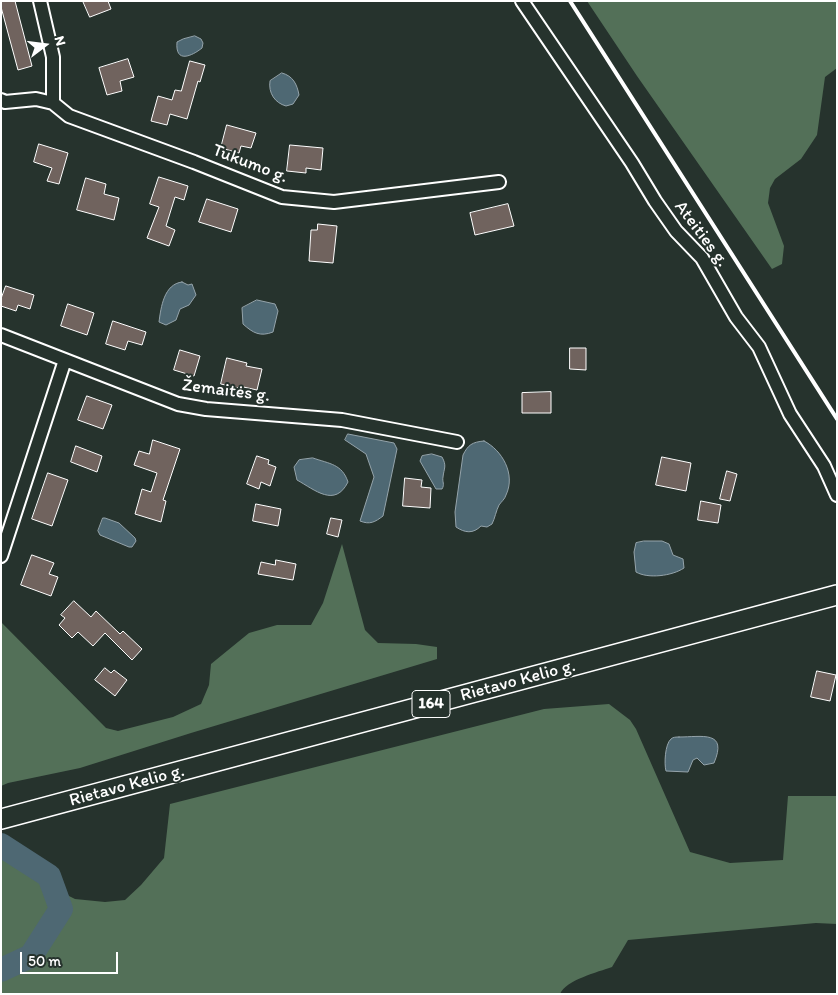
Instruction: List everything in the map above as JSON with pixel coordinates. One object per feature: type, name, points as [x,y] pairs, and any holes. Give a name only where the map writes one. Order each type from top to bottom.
[{"type":"main road","name":"Rietavo Kelio g.","points":[[1,819],[837,595]]},
{"type":"street","points":[[40,1],[53,57],[53,103]]},
{"type":"street","name":"Ateities g.","points":[[522,1],[632,163],[654,201],[676,231],[702,258],[736,317],[759,347],[790,414],[824,466],[837,495]]},
{"type":"street","name":"Tukumo g.","points":[[1,100],[5,102],[36,99],[53,103],[70,116],[282,197],[334,202],[499,182]]},
{"type":"street","name":"Žemaitės g.","points":[[1,335],[178,404],[206,409],[342,420],[457,442]]},
{"type":"street","points":[[1,556],[65,360]]},
{"type":"green space","points":[[587,1],[837,1],[837,68],[825,77],[817,135],[801,159],[775,179],[770,188],[768,203],[784,246],[782,264],[772,269]]},
{"type":"green space","points":[[342,544],[365,630],[378,643],[416,644],[437,647],[437,659],[80,768],[1,786],[1,622],[106,728],[118,731],[173,717],[201,704],[209,685],[211,664],[249,633],[277,625],[311,625],[323,603]]},
{"type":"green space","points":[[609,704],[630,720],[636,729],[690,852],[730,863],[783,860],[788,796],[837,796],[837,924],[816,923],[628,940],[612,967],[575,981],[563,989],[560,994],[1,994],[1,857],[45,884],[75,899],[105,902],[125,900],[141,885],[164,858],[170,804],[544,709]]},
{"type":"water","points":[[195,36],[201,39],[203,43],[202,48],[194,54],[181,56],[177,49],[177,42]]},
{"type":"water","points":[[282,73],[294,81],[299,95],[293,104],[286,106],[276,100],[270,90],[270,81]]},
{"type":"water","points":[[182,282],[188,285],[192,284],[196,295],[189,305],[180,309],[176,320],[166,325],[159,322],[164,297],[171,287]]},
{"type":"water","points":[[257,300],[275,304],[278,311],[273,332],[257,333],[243,324],[242,308]]},
{"type":"water","points":[[348,434],[394,443],[397,449],[383,516],[372,522],[360,521],[374,477],[366,454],[345,440]]},
{"type":"water","points":[[484,441],[496,450],[506,463],[509,487],[498,507],[492,524],[487,527],[481,526],[472,531],[466,531],[456,527],[455,512],[463,455],[471,445]]},
{"type":"water","points":[[432,454],[442,457],[444,463],[442,489],[436,489],[420,461],[422,456]]},
{"type":"water","points":[[313,458],[339,468],[348,482],[343,490],[337,494],[324,494],[297,480],[294,467],[299,460]]},
{"type":"water","points":[[103,518],[119,523],[135,538],[136,541],[132,547],[100,535],[98,531]]},
{"type":"water","points":[[662,541],[669,544],[673,555],[683,559],[684,568],[660,576],[636,572],[634,552],[636,543]]},
{"type":"water","points":[[704,737],[715,740],[718,745],[714,763],[704,765],[697,758],[693,760],[688,772],[666,771],[666,749],[672,738]]},
{"type":"building","points":[[1,1],[15,1],[32,66],[18,70]]},
{"type":"building","points":[[83,1],[108,1],[111,9],[90,17]]},
{"type":"building","points":[[128,59],[134,77],[120,81],[122,91],[107,95],[99,68]]},
{"type":"building","points":[[190,61],[205,65],[200,82],[198,81],[187,119],[170,114],[167,125],[151,121],[158,96],[172,100],[175,90],[181,91]]},
{"type":"building","points":[[227,125],[256,133],[251,148],[241,146],[239,153],[221,148]]},
{"type":"building","points":[[39,144],[68,153],[59,184],[47,181],[52,168],[34,162]]},
{"type":"building","points":[[290,145],[323,148],[321,170],[306,168],[306,173],[287,171]]},
{"type":"building","points":[[159,177],[188,186],[184,200],[175,197],[166,226],[175,230],[169,246],[147,238],[159,207],[150,204]]},
{"type":"building","points":[[86,178],[106,184],[104,194],[119,198],[114,220],[77,210]]},
{"type":"building","points":[[207,199],[238,209],[231,232],[199,222]]},
{"type":"building","points":[[508,204],[514,226],[475,235],[470,213]]},
{"type":"building","points":[[318,224],[337,226],[333,263],[309,261],[311,230],[317,230]]},
{"type":"building","points":[[6,286],[34,295],[30,309],[18,305],[16,311],[1,306],[1,299]]},
{"type":"building","points":[[68,304],[94,313],[87,335],[61,326]]},
{"type":"building","points":[[113,321],[146,332],[142,345],[128,341],[125,350],[106,344]]},
{"type":"building","points":[[570,348],[586,348],[586,370],[570,369]]},
{"type":"building","points":[[180,350],[200,356],[194,376],[174,370]]},
{"type":"building","points":[[227,358],[247,363],[246,366],[262,369],[257,390],[221,384]]},
{"type":"building","points":[[551,392],[551,413],[522,413],[522,393]]},
{"type":"building","points":[[87,396],[112,405],[103,429],[78,420]]},
{"type":"building","points":[[153,440],[180,449],[163,500],[166,501],[161,522],[135,514],[142,489],[151,492],[157,473],[134,465],[139,451],[149,454]]},
{"type":"building","points":[[76,446],[102,456],[97,472],[71,462]]},
{"type":"building","points":[[257,456],[269,460],[268,464],[276,467],[270,486],[261,482],[259,489],[247,484]]},
{"type":"building","points":[[662,457],[691,463],[686,491],[656,485]]},
{"type":"building","points":[[727,471],[737,474],[730,501],[720,499]]},
{"type":"building","points":[[48,473],[68,480],[52,526],[32,519]]},
{"type":"building","points":[[405,478],[422,480],[421,487],[431,488],[430,508],[403,506]]},
{"type":"building","points":[[701,501],[721,505],[718,523],[698,520]]},
{"type":"building","points":[[256,504],[281,509],[278,526],[253,521]]},
{"type":"building","points":[[331,518],[342,520],[338,537],[327,534]]},
{"type":"building","points":[[32,555],[54,563],[49,574],[58,577],[51,596],[21,585]]},
{"type":"building","points":[[276,560],[296,564],[293,580],[258,574],[261,562],[275,565]]},
{"type":"building","points":[[74,601],[91,617],[96,611],[120,634],[123,631],[142,649],[132,660],[105,633],[93,646],[78,632],[72,638],[59,625],[65,618],[61,615]]},
{"type":"building","points":[[105,668],[111,673],[114,670],[127,680],[115,696],[95,680]]},
{"type":"building","points":[[817,671],[836,675],[830,701],[811,697]]},
{"type":"waterway","points":[[1,845],[49,876],[61,909],[31,956],[1,970]]},
{"type":"railway","points":[[570,1],[837,419]]}]
